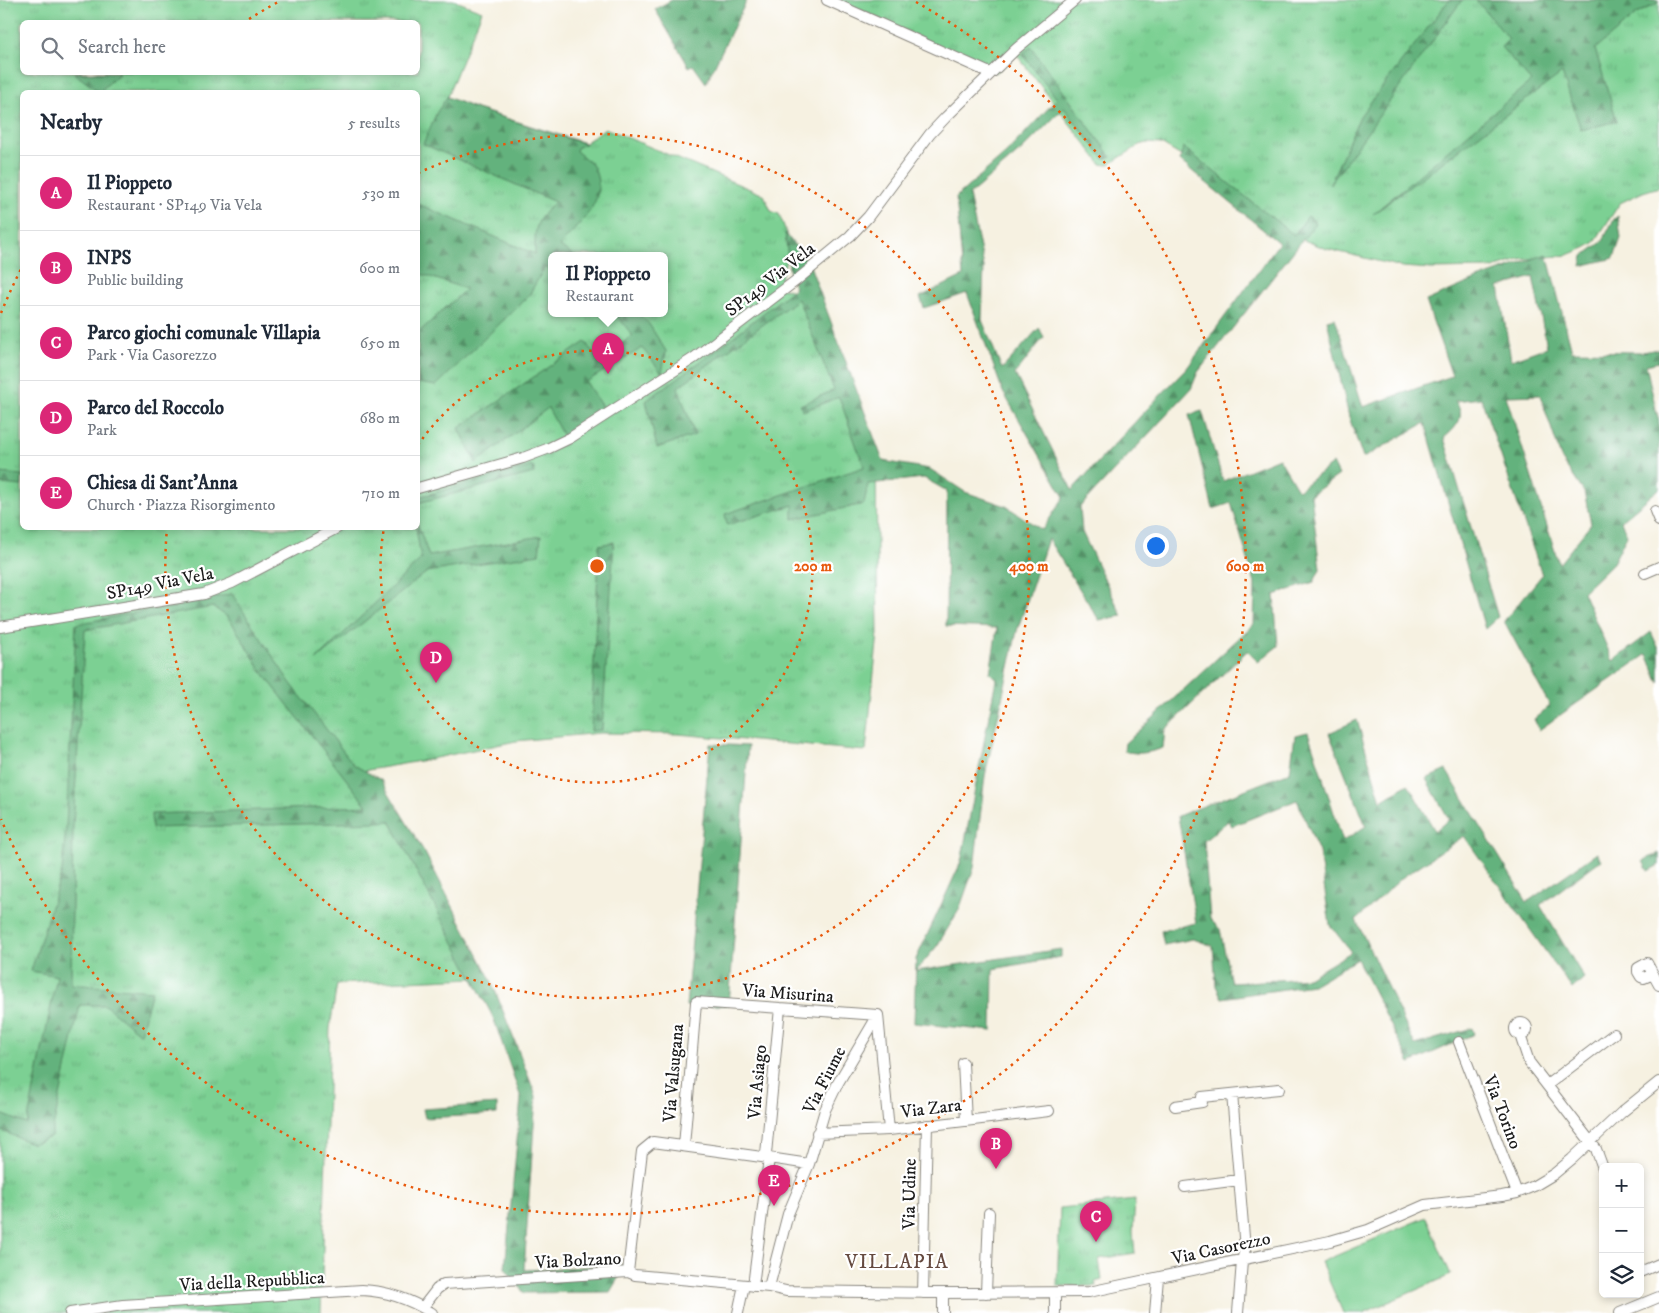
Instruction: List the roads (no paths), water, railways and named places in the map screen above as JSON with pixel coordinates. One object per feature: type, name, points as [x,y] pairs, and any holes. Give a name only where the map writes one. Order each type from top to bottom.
[{"type":"street","points":[[827,0],[990,73]]},
{"type":"street","name":"SP149 Via Vela","points":[[420,487],[523,458],[570,438],[694,358],[798,279],[858,229],[934,130],[990,73],[1075,0]]},
{"type":"street","name":"SP149 Via Vela","points":[[3,627],[204,594],[232,583],[333,530]]},
{"type":"street","points":[[1645,573],[1659,567]]},
{"type":"street","points":[[1653,974],[1659,985]]},
{"type":"street","name":"Via Misurina","points":[[696,1002],[878,1015]]},
{"type":"street","name":"Via Valsugana","points":[[684,1146],[696,1002]]},
{"type":"street","name":"Via Asiago","points":[[738,1313],[748,1285],[769,1158],[766,1154],[780,1008]]},
{"type":"street","points":[[878,1015],[889,1130]]},
{"type":"street","name":"Via Fiume","points":[[769,1287],[788,1214],[809,1164],[825,1110],[838,1083],[878,1015]]},
{"type":"street","points":[[1547,1085],[1614,1034]]},
{"type":"street","points":[[1520,1035],[1529,1062],[1598,1152],[1601,1163]]},
{"type":"street","name":"Via Torino","points":[[1459,1042],[1517,1193]]},
{"type":"street","points":[[963,1063],[966,1121]]},
{"type":"street","name":"Via Casorezzo","points":[[748,1285],[786,1291],[923,1293],[1089,1292],[1242,1261],[1358,1233],[1425,1206],[1517,1193],[1534,1186],[1554,1174],[1622,1112],[1659,1082]]},
{"type":"street","points":[[1175,1106],[1202,1102],[1202,1098],[1279,1089]]},
{"type":"street","points":[[1232,1094],[1245,1249],[1242,1261],[1238,1313]]},
{"type":"street","name":"Via Zara","points":[[817,1134],[889,1130],[1049,1111]]},
{"type":"street","name":"Via Udine","points":[[923,1293],[927,1126]]},
{"type":"street","points":[[628,1272],[642,1151],[652,1142],[809,1164]]},
{"type":"street","points":[[1185,1187],[1239,1180]]},
{"type":"street","points":[[986,1293],[989,1213]]},
{"type":"street","points":[[1644,1270],[1659,1264]]},
{"type":"street","name":"Via Bolzano","points":[[428,1310],[437,1289],[444,1284],[628,1272],[635,1275],[748,1285]]},
{"type":"street","points":[[1155,1313],[1158,1278]]},
{"type":"street","name":"Via della Repubblica","points":[[70,1313],[122,1305],[362,1290],[386,1294],[428,1310]]},
{"type":"street","points":[[943,1293],[943,1313]]},
{"type":"street","points":[[1055,1293],[1056,1313]]},
{"type":"street","points":[[1620,1313],[1659,1297]]},
{"type":"place","name":"Il Pioppeto","points":[[608,374]]},
{"type":"place","name":"Parco del Roccolo","points":[[436,683]]},
{"type":"place","name":"INPS","points":[[996,1169]]},
{"type":"place","name":"Chiesa di Sant'Anna","points":[[774,1206]]},
{"type":"place","name":"Parco giochi comunale Villapia","points":[[1096,1242]]},
{"type":"district","name":"VILLAPIA","points":[[897,1261]]}]
